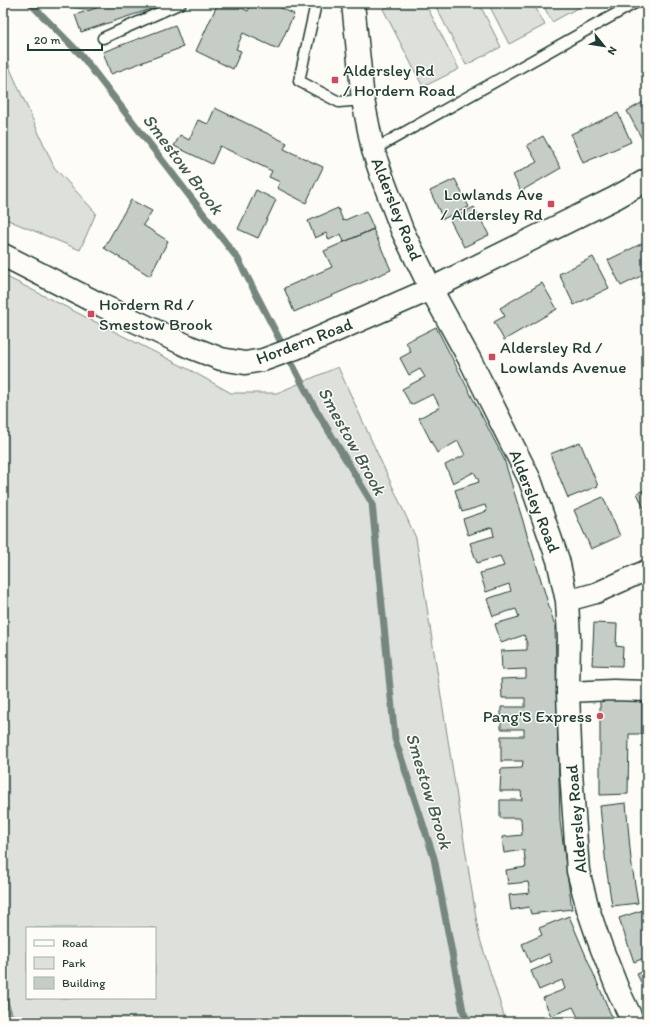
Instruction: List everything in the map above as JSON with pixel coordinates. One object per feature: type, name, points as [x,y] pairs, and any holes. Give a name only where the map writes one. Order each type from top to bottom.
[{"type":"street","name":"Aldersley Road","points":[[353,3],[363,100],[373,150],[382,177],[402,230],[431,289],[471,362],[530,480],[558,560],[567,601],[571,772],[578,871],[588,909],[600,944],[618,990],[633,1022]]},
{"type":"street","name":"Hordern Road","points":[[3,255],[103,306],[190,347],[221,360],[245,363],[262,360],[296,348],[431,289],[615,198],[647,180]]},
{"type":"street","points":[[567,601],[596,594],[647,570]]},
{"type":"street","points":[[568,692],[647,690]]},
{"type":"lane","points":[[104,38],[181,3]]},
{"type":"lane","points":[[314,3],[315,8],[299,81],[339,102],[363,100]]},
{"type":"lane","points":[[373,150],[635,3]]},
{"type":"green space","points":[[64,3],[130,3],[123,16],[65,6]]},
{"type":"green space","points":[[395,3],[425,3],[459,69],[423,87],[383,9]]},
{"type":"green space","points":[[434,3],[479,3],[501,47],[466,65]]},
{"type":"green space","points":[[488,3],[533,3],[545,25],[509,44]]},
{"type":"green space","points":[[542,3],[587,3],[552,22]]},
{"type":"green space","points":[[3,46],[11,71],[54,167],[96,213],[80,250],[3,218]]},
{"type":"green space","points":[[3,275],[190,370],[231,393],[277,393],[338,367],[416,538],[479,936],[506,1022],[15,1022],[3,988]]},
{"type":"shaded area","points":[[3,988],[15,1022],[3,1022]]},
{"type":"building","points":[[111,3],[162,3],[163,5],[81,32],[75,15]]},
{"type":"building","points":[[218,3],[231,3],[248,11],[252,3],[270,3],[294,14],[278,49],[243,33],[236,49],[241,51],[233,69],[196,51]]},
{"type":"building","points":[[175,25],[183,47],[111,74],[103,52]]},
{"type":"building","points":[[647,100],[647,136],[642,139],[627,111]]},
{"type":"building","points":[[215,108],[287,143],[284,149],[323,167],[306,203],[277,188],[280,182],[269,177],[272,171],[220,146],[212,164],[174,146],[180,135],[189,140],[198,120],[208,124]]},
{"type":"building","points":[[618,113],[631,142],[583,163],[571,134]]},
{"type":"building","points":[[543,136],[561,168],[521,191],[513,175],[537,162],[527,145]]},
{"type":"building","points":[[455,179],[469,207],[443,219],[430,191]]},
{"type":"building","points":[[256,190],[276,200],[258,238],[238,229]]},
{"type":"building","points":[[131,200],[152,211],[143,225],[168,241],[150,276],[104,248]]},
{"type":"building","points":[[474,207],[489,235],[464,247],[450,220]]},
{"type":"building","points":[[338,208],[343,221],[366,211],[374,229],[344,242],[341,234],[329,240],[326,233],[315,238],[308,221]]},
{"type":"building","points":[[373,229],[391,270],[294,312],[284,288],[332,267],[324,251]]},
{"type":"building","points":[[647,241],[647,273],[621,286],[608,260]]},
{"type":"building","points":[[593,257],[609,288],[574,305],[559,274]]},
{"type":"building","points":[[542,283],[557,309],[504,340],[494,322],[505,316],[500,308]]},
{"type":"building","points":[[436,327],[504,459],[555,626],[560,821],[572,909],[531,914],[529,907],[511,910],[509,895],[530,893],[528,882],[508,884],[506,870],[526,867],[524,850],[504,853],[502,837],[522,835],[521,818],[500,818],[500,800],[522,800],[521,791],[500,791],[501,769],[522,768],[523,761],[501,761],[501,736],[524,736],[524,729],[501,729],[501,707],[525,707],[525,698],[502,698],[501,679],[526,678],[526,669],[502,670],[501,651],[527,650],[527,643],[524,635],[501,643],[495,624],[519,617],[516,609],[493,616],[487,599],[511,591],[509,584],[486,592],[480,573],[504,566],[500,556],[477,563],[470,543],[494,536],[492,527],[468,535],[463,519],[487,511],[485,505],[462,512],[455,490],[479,482],[478,479],[474,472],[453,483],[445,465],[465,455],[458,441],[437,453],[419,418],[440,407],[433,394],[411,405],[402,389],[425,377],[420,369],[409,375],[400,358],[411,352],[406,342]]},
{"type":"building","points":[[580,442],[598,486],[568,498],[550,454]]},
{"type":"building","points":[[647,489],[647,515],[637,493]]},
{"type":"building","points":[[603,497],[620,536],[591,549],[574,510]]},
{"type":"building","points":[[594,623],[617,624],[616,646],[623,647],[622,666],[592,665]]},
{"type":"building","points":[[600,695],[642,695],[642,734],[629,734],[628,794],[600,795]]},
{"type":"building","points":[[626,803],[631,860],[638,903],[612,906],[600,806]]},
{"type":"building","points":[[643,910],[647,923],[647,957],[634,962],[619,918]]},
{"type":"building","points":[[569,916],[614,1022],[567,1022],[578,1017],[573,1007],[551,1016],[543,998],[565,989],[562,980],[539,990],[531,971],[552,962],[549,954],[530,963],[522,944],[542,935],[539,928]]},
{"type":"building","points":[[647,970],[647,995],[637,974]]},
{"type":"waterway","name":"Smestow Brook","points":[[30,3],[82,56],[238,259],[315,408],[372,503],[395,739],[434,858],[463,1011],[468,1022]]},
{"type":"place","name":"Aldersley Rd / Hordern Road","points":[[335,80]]},
{"type":"place","name":"Lowlands Ave / Aldersley Rd","points":[[551,204]]},
{"type":"place","name":"Hordern Rd / Smestow Brook","points":[[91,314]]},
{"type":"place","name":"Aldersley Rd / Lowlands Avenue","points":[[492,357]]},
{"type":"place","name":"Pang'S Express","points":[[600,716]]}]
